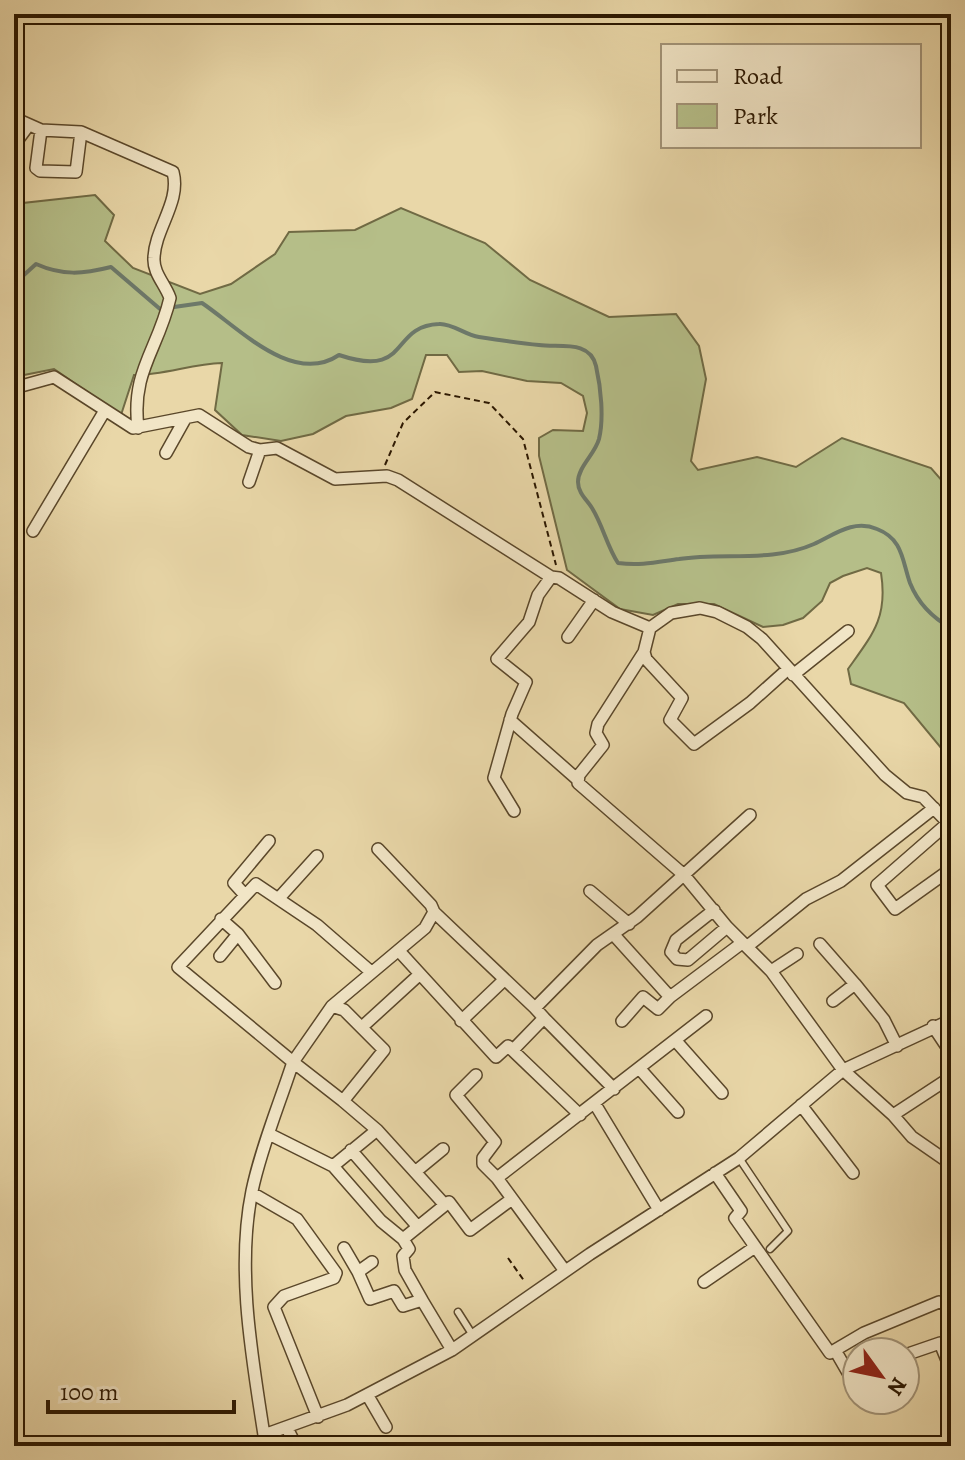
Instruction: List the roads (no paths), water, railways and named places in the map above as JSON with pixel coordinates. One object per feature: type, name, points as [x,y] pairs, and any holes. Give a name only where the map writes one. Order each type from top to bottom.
[{"type":"street","points":[[14,118],[34,128],[81,132],[173,172],[173,197],[154,256],[156,272],[170,298],[139,379],[135,401],[138,428]]},
{"type":"street","points":[[34,128],[36,168],[40,171],[76,172],[81,132]]},
{"type":"street","points":[[14,145],[34,128]]},
{"type":"street","points":[[14,388],[54,377],[104,412],[138,428],[204,417],[260,450],[277,448],[335,479],[380,477],[398,480],[594,600],[650,628]]},
{"type":"street","points":[[33,531],[104,412]]},
{"type":"street","points":[[166,453],[185,419]]},
{"type":"street","points":[[249,482],[260,450]]},
{"type":"street","points":[[514,811],[494,782],[510,720],[526,682],[497,659],[529,622],[538,595],[555,577]]},
{"type":"street","points":[[568,637],[594,600]]},
{"type":"street","points":[[578,780],[603,745],[596,733],[598,724],[644,652],[650,628],[671,613],[686,609],[717,612],[757,634],[885,775],[907,793],[923,797],[950,825],[877,885],[895,909],[951,869]]},
{"type":"street","points":[[644,652],[646,659],[682,698],[670,720],[694,744],[848,631]]},
{"type":"street","points":[[510,720],[624,825],[684,875],[727,927],[771,971],[843,1070],[893,1115],[912,1137],[951,1164]]},
{"type":"street","points":[[622,1021],[643,997],[658,1009],[670,997],[806,899],[841,881],[934,808]]},
{"type":"street","points":[[535,1008],[564,982],[572,969],[629,924],[750,815]]},
{"type":"street","points":[[244,894],[234,883],[269,841]]},
{"type":"street","points":[[378,849],[431,905],[434,912],[614,1089]]},
{"type":"street","points":[[279,898],[317,856]]},
{"type":"street","points":[[370,971],[317,925],[256,884],[221,919],[179,969],[377,1130],[445,1205]]},
{"type":"street","points":[[590,891],[629,924]]},
{"type":"street","points":[[714,910],[676,940],[671,952],[677,959],[688,960],[727,927]]},
{"type":"street","points":[[434,912],[425,928],[332,1006],[293,1062],[269,1134],[252,1193],[247,1264],[249,1322],[263,1440],[368,1396],[452,1350],[565,1271],[739,1158],[843,1070],[951,1020]]},
{"type":"street","points":[[221,919],[238,934],[275,983]]},
{"type":"street","points":[[220,956],[238,934]]},
{"type":"street","points":[[614,935],[670,997]]},
{"type":"street","points":[[820,944],[884,1020],[897,1046]]},
{"type":"street","points":[[399,951],[496,1057],[508,1046],[580,1115]]},
{"type":"street","points":[[771,971],[797,954]]},
{"type":"street","points":[[362,1027],[420,974]]},
{"type":"street","points":[[461,1021],[504,980]]},
{"type":"street","points":[[833,1001],[855,984]]},
{"type":"street","points":[[332,1006],[344,1010],[384,1050],[343,1101]]},
{"type":"street","points":[[497,1178],[706,1016]]},
{"type":"street","points":[[513,1050],[544,1018]]},
{"type":"street","points":[[933,1026],[951,1053]]},
{"type":"street","points":[[675,1040],[722,1093]]},
{"type":"street","points":[[639,1068],[678,1112]]},
{"type":"street","points":[[476,1075],[457,1098],[495,1142],[482,1162],[565,1271]]},
{"type":"street","points":[[893,1115],[951,1077]]},
{"type":"street","points":[[595,1104],[659,1210]]},
{"type":"street","points":[[801,1105],[853,1173]]},
{"type":"street","points":[[333,1166],[377,1130]]},
{"type":"street","points":[[269,1134],[333,1166],[381,1221],[403,1239],[409,1249],[403,1256],[405,1270],[452,1350]]},
{"type":"street","points":[[415,1172],[443,1149]]},
{"type":"street","points":[[351,1150],[418,1227]]},
{"type":"street","points":[[715,1173],[741,1211],[735,1218],[830,1353],[864,1333],[939,1302],[951,1305]]},
{"type":"street","points":[[252,1193],[297,1219],[336,1273],[334,1278],[284,1296],[274,1307],[318,1417]]},
{"type":"street","points":[[403,1239],[449,1202],[471,1230],[512,1199]]},
{"type":"street","points":[[704,1282],[755,1247]]},
{"type":"street","points":[[344,1248],[370,1299],[394,1291],[403,1306],[422,1300]]},
{"type":"street","points":[[358,1272],[372,1262]]},
{"type":"street","points":[[921,1350],[940,1343],[950,1364]]},
{"type":"street","points":[[835,1350],[841,1360]]},
{"type":"street","points":[[368,1396],[386,1427]]},
{"type":"street","points":[[287,1428],[296,1446]]},
{"type":"lane","points":[[739,1158],[788,1231],[770,1249]]},
{"type":"lane","points":[[458,1312],[472,1334]]},
{"type":"waterway","points":[[14,284],[36,264],[73,273],[111,267],[160,309],[202,303],[267,350],[303,363],[321,363],[339,355],[362,361],[378,361],[389,356],[412,333],[439,324],[479,337],[580,348],[593,357],[602,412],[599,439],[581,471],[578,486],[596,515],[618,563],[642,564],[696,557],[781,553],[814,544],[844,529],[868,526],[886,533],[897,544],[917,597],[932,615],[951,628]]}]
